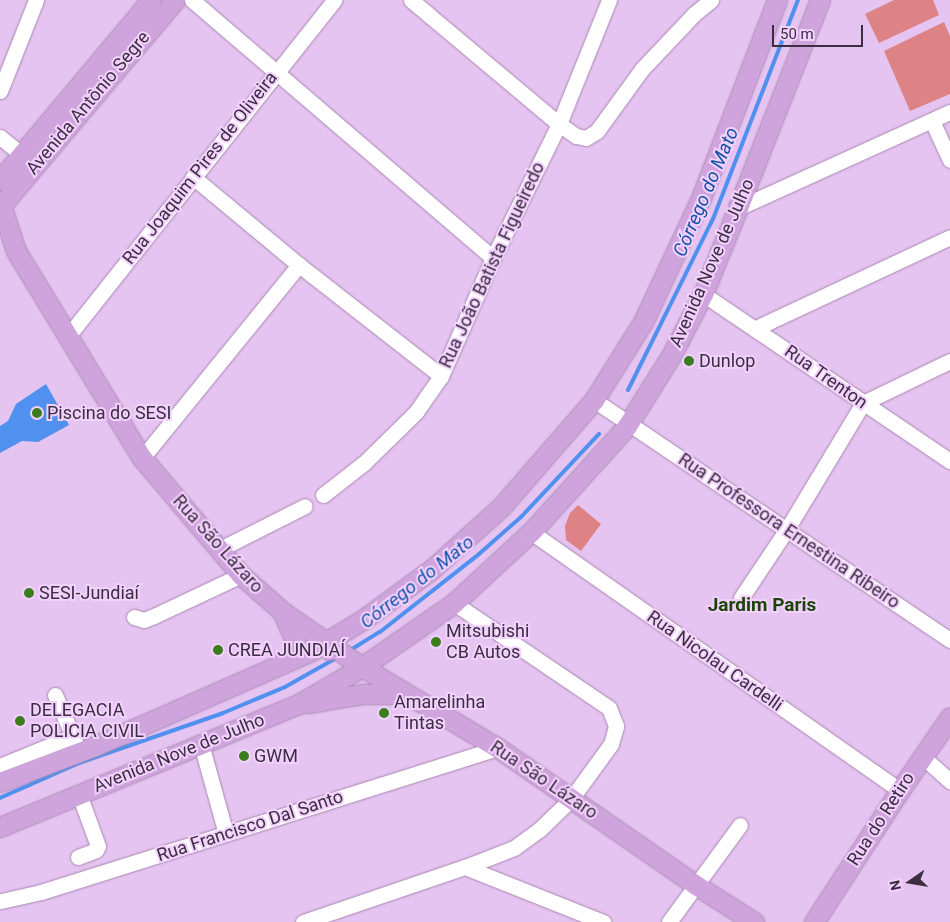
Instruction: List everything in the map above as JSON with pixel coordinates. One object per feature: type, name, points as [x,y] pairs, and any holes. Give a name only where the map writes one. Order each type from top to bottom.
[{"type":"main road","name":"Avenida Antônio Segre","points":[[0,180],[151,0]]},
{"type":"main road","name":"Avenida Antônio Segre","points":[[1,206],[175,0]]},
{"type":"main road","name":"Avenida Nove de Julho","points":[[0,782],[41,758],[301,655],[329,646],[432,569],[501,507],[599,403],[643,322],[701,198],[777,0]]},
{"type":"main road","name":"Avenida Nove de Julho","points":[[0,827],[299,704],[353,666],[454,603],[531,532],[625,421],[672,354],[702,294],[738,208],[820,0]]},
{"type":"main road","name":"Rua São Lázaro","points":[[1,206],[8,248],[68,336],[142,458],[241,575],[283,612],[353,666],[408,694],[498,748],[696,885],[754,922]]},
{"type":"main road","points":[[283,612],[301,655]]},
{"type":"main road","points":[[299,704],[363,694],[408,694]]},
{"type":"main road","name":"Rua do Retiro","points":[[820,919],[900,790],[950,717]]},
{"type":"street","points":[[0,91],[5,61],[36,0]]},
{"type":"street","points":[[192,0],[493,258]]},
{"type":"street","name":"Rua Joaquim Pires de Oliveira","points":[[68,336],[334,0]]},
{"type":"street","points":[[411,0],[559,124],[576,136],[586,138],[597,132],[642,69],[694,14],[711,0]]},
{"type":"street","name":"Rua João Batista Figueiredo","points":[[323,495],[364,464],[391,438],[416,412],[441,376],[493,258],[559,124],[609,0]]},
{"type":"street","points":[[738,208],[950,112]]},
{"type":"street","points":[[932,121],[950,160]]},
{"type":"street","points":[[0,137],[22,155]]},
{"type":"street","points":[[193,177],[299,265],[441,376]]},
{"type":"street","points":[[756,328],[950,237]]},
{"type":"street","points":[[142,458],[299,265]]},
{"type":"street","name":"Rua Trenton","points":[[702,294],[756,328],[950,461]]},
{"type":"street","points":[[741,598],[787,529],[863,403],[950,361]]},
{"type":"street","name":"Rua Professora Ernestina Ribeiro","points":[[599,403],[950,640]]},
{"type":"street","points":[[218,550],[305,506]]},
{"type":"street","name":"Rua Nicolau Cardelli","points":[[531,532],[900,790]]},
{"type":"street","points":[[134,618],[144,620],[154,616],[241,575]]},
{"type":"street","points":[[303,922],[465,867],[514,848],[540,829],[570,798],[610,744],[616,726],[609,708],[454,603]]},
{"type":"street","points":[[54,695],[76,744]]},
{"type":"street","points":[[201,744],[226,834]]},
{"type":"street","name":"Rua Francisco Dal Santo","points":[[1,900],[41,892],[498,748]]},
{"type":"street","points":[[922,756],[950,781]]},
{"type":"street","points":[[0,766],[41,758]]},
{"type":"street","points":[[78,857],[96,850],[98,846],[79,794]]},
{"type":"street","points":[[669,922],[740,825]]},
{"type":"street","points":[[465,867],[603,922]]},
{"type":"shaded area","points":[[894,0],[933,0],[939,15],[879,43],[865,14]]},
{"type":"shaded area","points":[[944,22],[950,36],[950,94],[910,111],[884,51]]},
{"type":"shaded area","points":[[578,505],[601,524],[581,551],[566,540],[565,526],[570,513]]},
{"type":"water","name":"Piscina do SESI","points":[[46,384],[69,425],[38,442],[22,441],[0,453],[0,426],[8,421],[16,404]]},
{"type":"waterway","name":"Córrego do Mato","points":[[628,390],[713,219],[798,0]]},
{"type":"waterway","name":"Córrego do Mato","points":[[349,651],[380,632],[479,554],[521,517],[599,434]]},
{"type":"waterway","name":"Córrego do Mato","points":[[0,798],[79,763],[223,713],[285,687],[338,657]]},
{"type":"place","name":"Dunlop","points":[[689,361]]},
{"type":"place","name":"Piscina do SESI","points":[[37,413]]},
{"type":"place","name":"SESI-Jundiaí","points":[[29,593]]},
{"type":"place","name":"Mitsubishi CB Autos","points":[[436,642]]},
{"type":"place","name":"CREA JUNDIAÍ","points":[[218,650]]},
{"type":"place","name":"Amarelinha Tintas","points":[[384,713]]},
{"type":"place","name":"DELEGACIA POLICIA CIVIL","points":[[20,721]]},
{"type":"place","name":"GWM","points":[[244,756]]},
{"type":"district","name":"Jardim Paris","points":[[762,605]]}]
